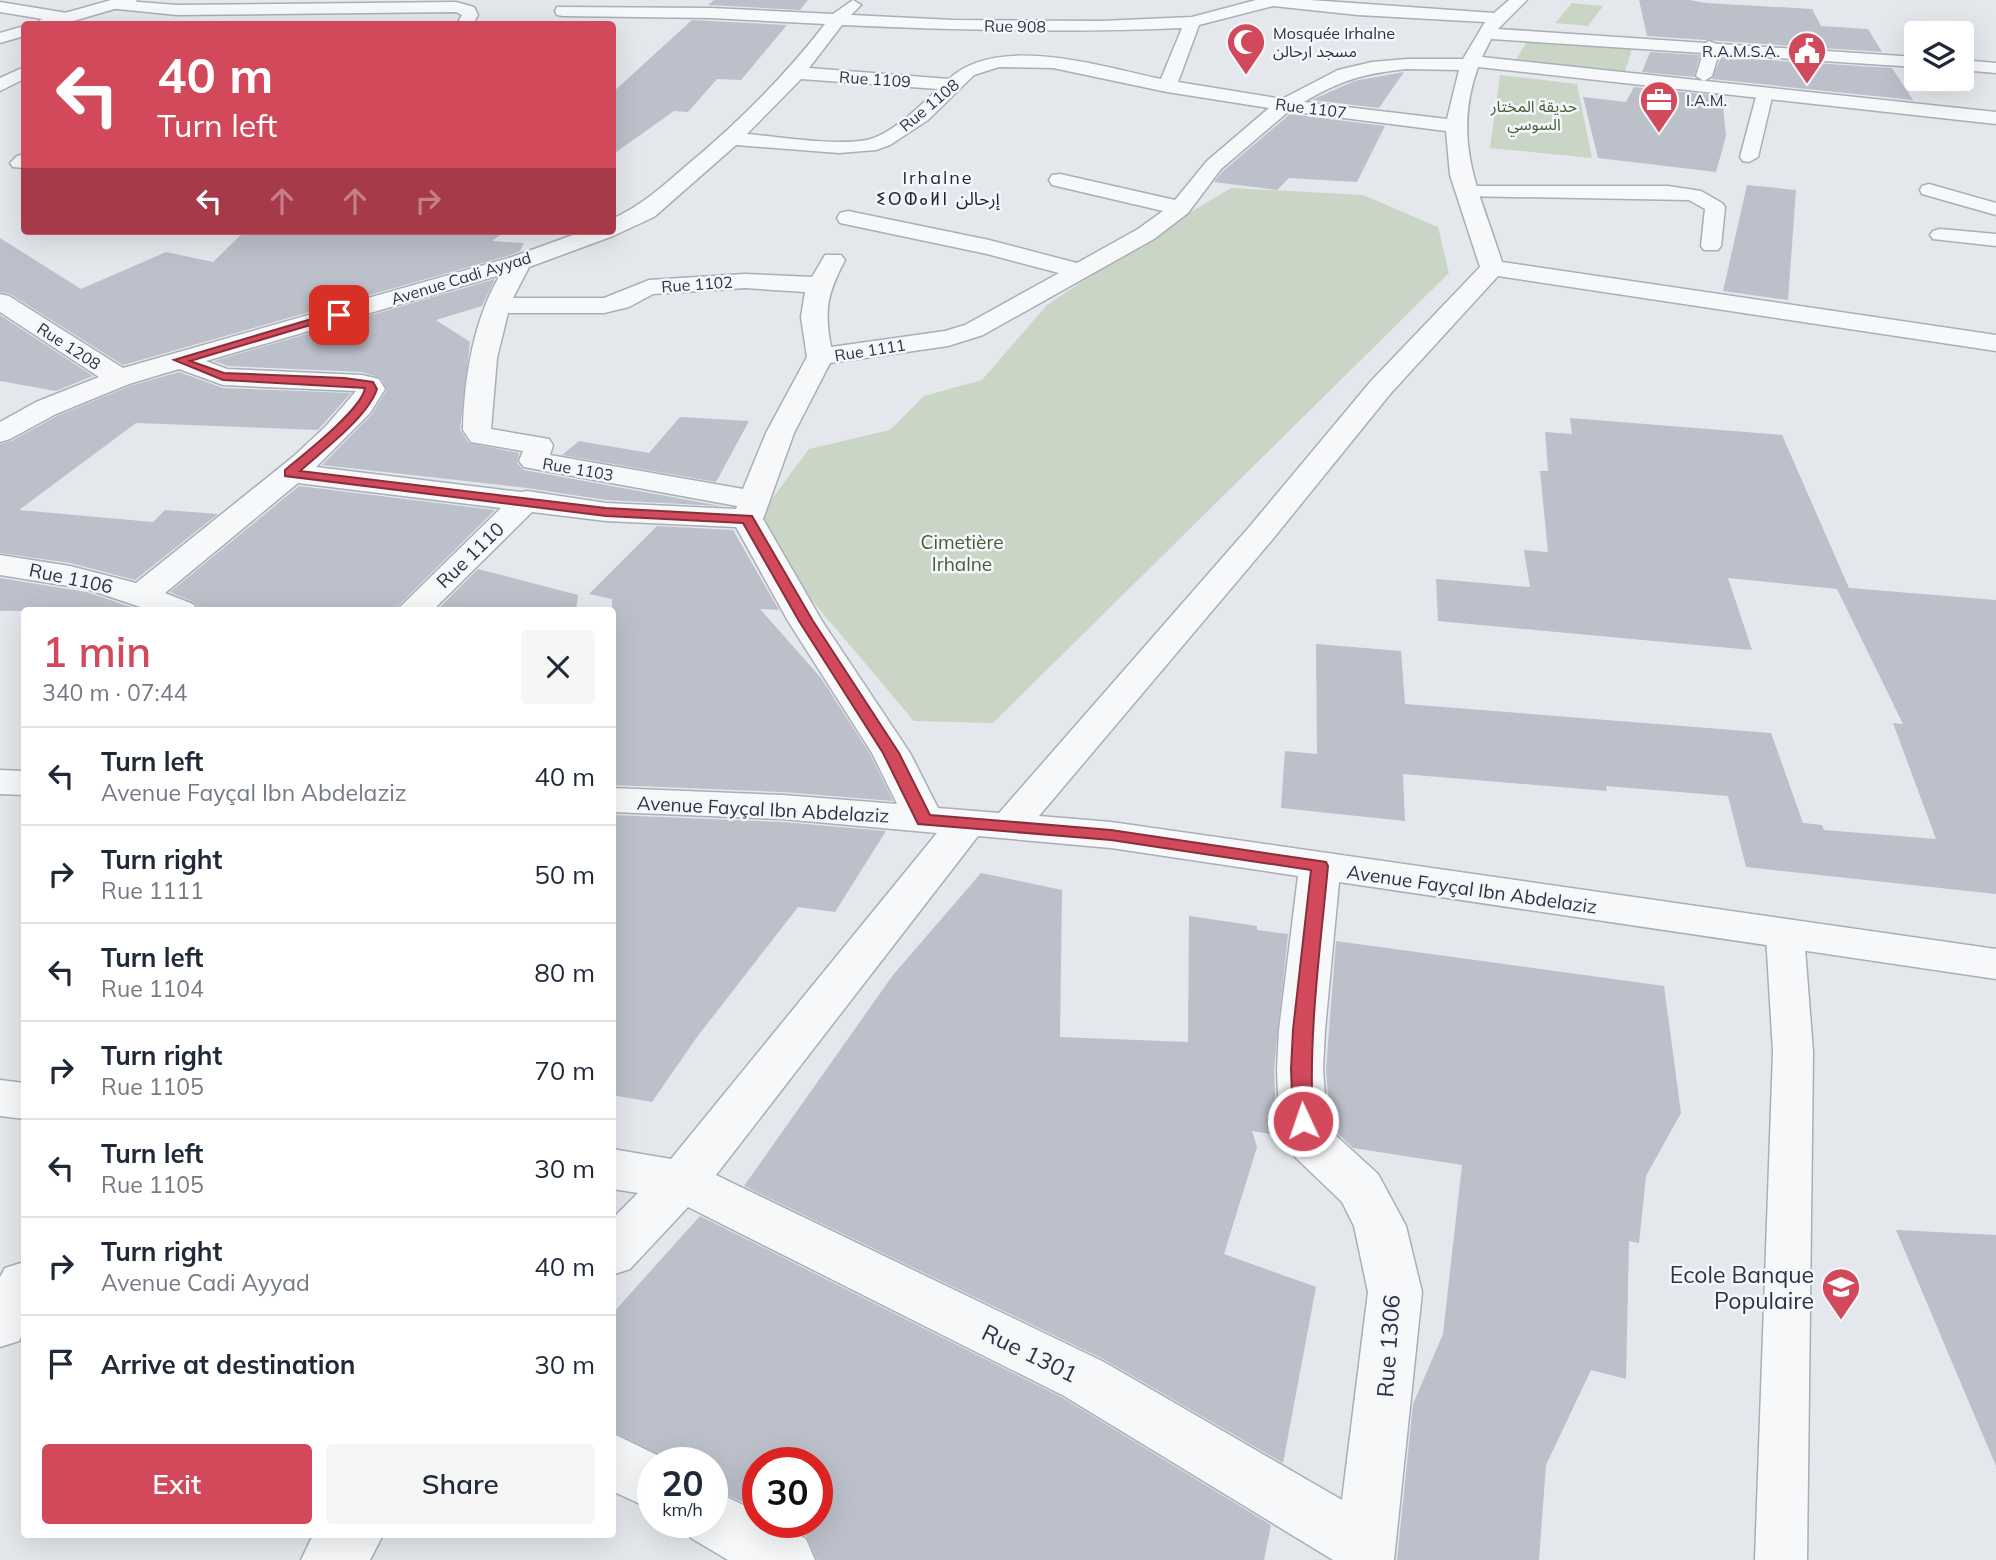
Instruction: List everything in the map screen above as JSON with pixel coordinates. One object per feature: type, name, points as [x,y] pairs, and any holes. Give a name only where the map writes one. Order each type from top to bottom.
[{"type":"street","points":[[551,21],[580,0]]},
{"type":"street","points":[[616,226],[646,212],[731,139],[796,73],[838,18],[857,0]]},
{"type":"street","name":"Rue 908","points":[[564,11],[1127,25],[1192,22],[1275,0],[1375,5],[1498,18]]},
{"type":"street","points":[[1492,268],[1461,173],[1455,126],[1471,63],[1486,33],[1498,18],[1519,0]]},
{"type":"street","points":[[56,21],[121,2],[177,10],[456,7],[468,10],[470,15],[467,21]]},
{"type":"street","points":[[0,7],[66,18]]},
{"type":"street","points":[[348,21],[366,8]]},
{"type":"street","points":[[1110,8],[1127,25]]},
{"type":"street","points":[[1118,97],[1167,86],[1192,22]]},
{"type":"street","points":[[1486,33],[1717,42],[1904,61]]},
{"type":"street","name":"Rue 1108","points":[[731,139],[839,147],[869,146],[903,129],[968,71],[980,66],[1025,62],[1053,63],[1167,86]]},
{"type":"street","name":"Rue 1111","points":[[750,510],[780,433],[820,357],[948,338],[974,330],[1077,270],[1146,234],[1180,208],[1214,164],[1285,105],[1329,80],[1364,68],[1471,63],[1996,118]]},
{"type":"street","points":[[1974,66],[1996,68]]},
{"type":"street","points":[[0,71],[21,72]]},
{"type":"street","name":"Rue 1109","points":[[796,73],[955,85]]},
{"type":"street","points":[[0,85],[21,74]]},
{"type":"street","name":"Rue 1107","points":[[1167,86],[1285,105],[1455,126]]},
{"type":"street","points":[[1060,180],[1180,208]]},
{"type":"street","points":[[1171,180],[1196,186]]},
{"type":"street","points":[[848,218],[989,247],[1077,270]]},
{"type":"street","name":"Avenue Cadi Ayyad","points":[[0,433],[46,408],[119,378],[520,262],[594,235]]},
{"type":"street","points":[[820,357],[811,311],[819,285],[834,260]]},
{"type":"street","name":"Rue 1103","points":[[520,262],[496,305],[488,331],[481,374],[477,430],[481,436],[539,445],[534,461],[750,510]]},
{"type":"street","points":[[1492,268],[1996,343]]},
{"type":"street","points":[[616,1250],[682,1181],[966,824],[1081,740],[1261,533],[1381,387],[1492,268]]},
{"type":"street","name":"Rue 1102","points":[[496,305],[597,306],[628,299],[639,290],[649,287],[727,281],[819,285]]},
{"type":"street","name":"Rue 1208","points":[[7,311],[119,378]]},
{"type":"street","points":[[143,594],[331,438],[368,398],[371,389],[369,385],[344,381],[223,377],[179,360]]},
{"type":"street","points":[[484,496],[505,478],[534,461]]},
{"type":"street","points":[[290,473],[527,500],[606,512],[750,510],[806,621],[891,753],[966,824]]},
{"type":"street","name":"Rue 1110","points":[[417,607],[527,500]]},
{"type":"street","name":"Rue 1106","points":[[0,565],[42,570],[143,594],[172,607]]},
{"type":"street","points":[[0,782],[21,783]]},
{"type":"street","name":"Avenue Fayçal Ibn Abdelaziz","points":[[616,800],[783,807],[1111,835],[1996,964]]},
{"type":"street","name":"Rue 1306","points":[[1320,866],[1302,1030],[1300,1069],[1303,1121],[1312,1143],[1360,1188],[1380,1226],[1395,1292],[1390,1361],[1366,1553]]},
{"type":"street","points":[[0,1098],[21,1101]]},
{"type":"street","name":"Rue 1301","points":[[616,1170],[682,1181],[1084,1379],[1366,1553]]},
{"type":"street","points":[[0,1324],[21,1289]]},
{"type":"street","points":[[616,1462],[637,1474]]},
{"type":"street","points":[[728,1527],[785,1560]]},
{"type":"street","points":[[331,1560],[351,1538]]},
{"type":"lane","points":[[1704,76],[1717,42]]},
{"type":"lane","points":[[1749,158],[1765,93]]},
{"type":"lane","points":[[1929,190],[1996,209]]},
{"type":"lane","points":[[1467,192],[1640,191],[1694,195],[1715,207],[1711,246]]},
{"type":"lane","points":[[1940,235],[1996,240]]},
{"type":"lane","points":[[1781,1560],[1793,1052],[1785,935]]},
{"type":"green space","points":[[1572,3],[1603,6],[1588,26],[1555,23]]},
{"type":"green space","points":[[1527,41],[1632,49],[1624,75],[1514,63]]},
{"type":"green space","name":"حديقة المختار السوسي","points":[[1500,75],[1577,84],[1592,158],[1490,148]]},
{"type":"green space","name":"Cimetière Irhalne","points":[[1231,188],[1363,195],[1438,227],[1449,273],[993,723],[914,721],[770,551],[763,511],[809,449],[890,430],[924,396],[982,380],[1047,305],[1151,236]]},
{"type":"building","points":[[714,0],[808,0],[800,10],[708,5]]},
{"type":"building","points":[[1639,0],[1690,0],[1812,9],[1821,26],[1868,29],[1882,52],[1647,36]]},
{"type":"building","points":[[692,20],[787,25],[741,80],[717,79],[688,112],[674,111],[616,152],[616,89]]},
{"type":"building","points":[[1650,52],[1700,55],[1694,77],[1642,72]]},
{"type":"building","points":[[1721,57],[1892,68],[1904,86],[1904,91],[1907,91],[1913,100],[1712,79]]},
{"type":"building","points":[[1404,72],[1379,108],[1312,100],[1354,81]]},
{"type":"building","name":"I.A.M.","points":[[1634,87],[1722,96],[1726,136],[1716,172],[1598,158],[1583,97],[1626,102]]},
{"type":"building","points":[[1290,114],[1385,126],[1357,182],[1289,178],[1277,190],[1214,182],[1223,171]]},
{"type":"building","points":[[1747,185],[1796,190],[1788,300],[1723,291]]},
{"type":"building","points":[[241,235],[500,235],[492,241],[524,243],[520,251],[511,255],[123,365],[10,294],[0,292],[0,238],[81,289],[166,252],[213,262]]},
{"type":"building","points":[[495,279],[482,306],[436,320],[470,342],[460,430],[469,443],[519,453],[517,463],[524,470],[721,506],[606,500],[527,488],[322,465],[372,414],[387,390],[381,378],[362,372],[228,366],[214,361]]},
{"type":"building","points":[[0,315],[93,376],[56,391],[0,381]]},
{"type":"building","points":[[179,372],[223,388],[351,393],[318,430],[136,423],[19,510],[153,522],[165,510],[218,514],[135,580],[70,563],[0,553],[0,444],[11,441],[57,416],[130,386]]},
{"type":"building","points":[[680,417],[749,421],[716,482],[562,455],[579,441],[649,453]]},
{"type":"building","points":[[1570,418],[1782,435],[1849,588],[1996,600],[1996,894],[1746,867],[1728,796],[1606,786],[1607,791],[1403,774],[1405,821],[1281,808],[1285,751],[1317,754],[1316,644],[1401,651],[1405,704],[1771,733],[1803,823],[1822,825],[1824,830],[1936,839],[1893,723],[1903,724],[1837,589],[1728,578],[1752,650],[1438,621],[1436,579],[1530,587],[1524,550],[1548,552],[1540,471],[1548,471],[1545,432],[1572,434]]},
{"type":"building","points":[[299,486],[495,510],[397,607],[197,607],[194,602],[170,592]]},
{"type":"building","points":[[657,526],[733,530],[779,610],[760,609],[821,678],[870,754],[893,801],[783,792],[616,785],[616,607],[612,607],[612,599],[589,594]]},
{"type":"building","points":[[478,569],[578,595],[576,607],[440,607]]},
{"type":"building","points":[[0,578],[86,592],[131,607],[21,607],[21,611],[0,611]]},
{"type":"building","points":[[616,815],[783,822],[886,831],[835,912],[798,907],[697,1037],[652,1102],[616,1096]]},
{"type":"building","points":[[981,873],[1062,890],[1060,1037],[1188,1042],[1189,916],[1257,926],[1257,930],[1288,934],[1274,1069],[1276,1121],[1283,1136],[1252,1131],[1257,1147],[1224,1254],[1316,1287],[1283,1463],[1105,1360],[744,1186],[893,975]]},
{"type":"building","points":[[1336,941],[1664,986],[1681,1113],[1646,1176],[1639,1243],[1629,1241],[1626,1379],[1591,1370],[1546,1465],[1539,1560],[1397,1560],[1413,1404],[1443,1334],[1462,1165],[1353,1148],[1334,1130],[1330,1120],[1326,1069]]},
{"type":"building","points":[[700,1216],[1063,1398],[1271,1525],[1264,1560],[817,1560],[807,1538],[833,1538],[833,1447],[742,1447],[742,1502],[728,1495],[728,1447],[644,1447],[616,1433],[616,1310]]},
{"type":"building","points":[[1896,1230],[1996,1235],[1996,1466]]},
{"type":"place","name":"Mosquée Irhalne مسجد ارحالن","points":[[1246,76]]},
{"type":"place","name":"R.A.M.S.A.","points":[[1807,85]]},
{"type":"place","name":"I.A.M.","points":[[1659,134]]},
{"type":"place","name":"Ecole Banque Populaire","points":[[1841,1321]]},
{"type":"district","name":"Irhalne ⵉⵔⵀⴰⵍⵏ إرحالن","points":[[938,187]]},
{"type":"route","points":[[339,315],[179,360],[223,377],[344,381],[369,385],[371,389],[368,398],[331,438],[290,473],[527,500],[606,512],[747,519],[806,621],[891,753],[924,820],[1111,835],[1320,866],[1302,1030],[1300,1069],[1303,1121]]}]
